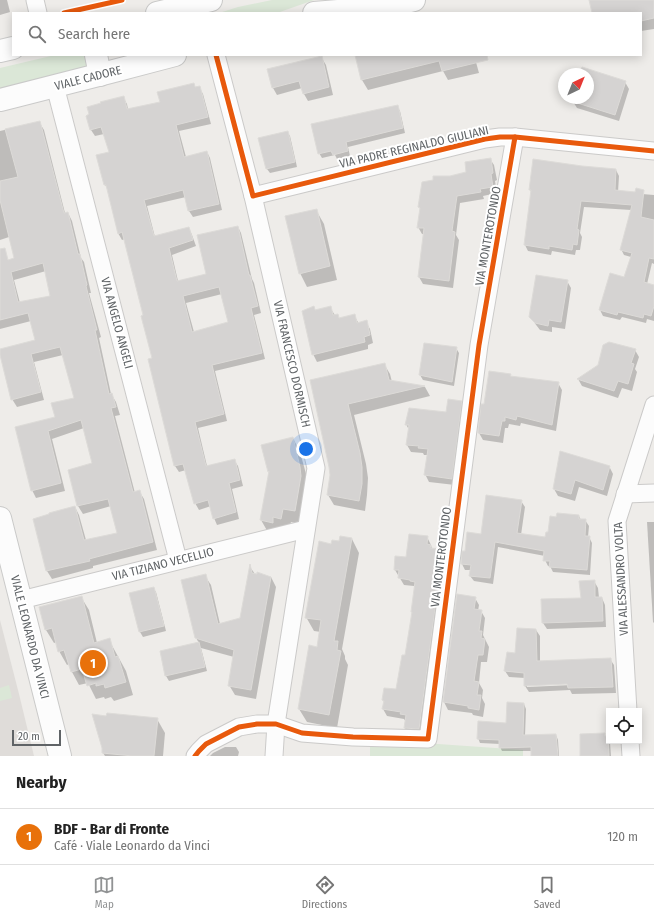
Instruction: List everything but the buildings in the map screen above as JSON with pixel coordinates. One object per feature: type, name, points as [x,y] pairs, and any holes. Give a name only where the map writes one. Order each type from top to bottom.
[{"type":"main road","points":[[308,12],[340,0]]},
{"type":"main road","points":[[326,12],[385,7],[414,0]]},
{"type":"main road","points":[[161,12],[206,1]]},
{"type":"main road","points":[[0,51],[12,48]]},
{"type":"main road","name":"VIALE CADORE","points":[[0,100],[56,86],[103,64],[167,56]]},
{"type":"main road","name":"VIALE LEONARDO DA VINCI","points":[[0,518],[60,756]]},
{"type":"street","points":[[35,0],[38,12]]},
{"type":"street","name":"VIA FRANCESCO DORMISCH","points":[[216,56],[253,196],[316,468],[276,724],[274,756]]},
{"type":"street","name":"VIA ANGELO ANGELI","points":[[56,86],[178,560]]},
{"type":"street","name":"VIA PADRE REGINALDO GIULIANI","points":[[253,196],[485,139],[500,137],[515,137],[654,151]]},
{"type":"street","name":"VIA MONTEROTONDO","points":[[195,756],[206,744],[239,727],[257,724],[276,724],[302,733],[353,737],[428,739],[479,345],[515,137]]},
{"type":"street","name":"VIA ALESSANDRO VOLTA","points":[[628,708],[617,521],[654,405]]},
{"type":"street","points":[[626,494],[654,493]]},
{"type":"street","name":"VIA TIZIANO VECELLIO","points":[[21,600],[306,529]]},
{"type":"street","points":[[630,744],[631,756]]},
{"type":"shaded area","points":[[0,620],[19,694],[34,756],[0,756]]},
{"type":"green space","points":[[272,0],[314,0],[280,12],[222,12]]},
{"type":"green space","points":[[51,56],[90,56],[92,62],[85,67],[0,89],[0,68]]},
{"type":"green space","points":[[9,685],[12,698],[0,701],[0,688]]},
{"type":"green space","points":[[438,744],[523,750],[523,756],[370,756],[370,745]]},
{"type":"cycle path","points":[[68,12],[122,0]]},
{"type":"cycle path","points":[[216,56],[253,196],[485,139],[500,137],[515,137],[654,151]]},
{"type":"cycle path","points":[[195,756],[206,744],[239,727],[257,724],[276,724],[302,733],[353,737],[428,739],[479,345],[515,137]]},
{"type":"place","name":"BDF - Bar di Fronte","points":[[93,663]]}]
